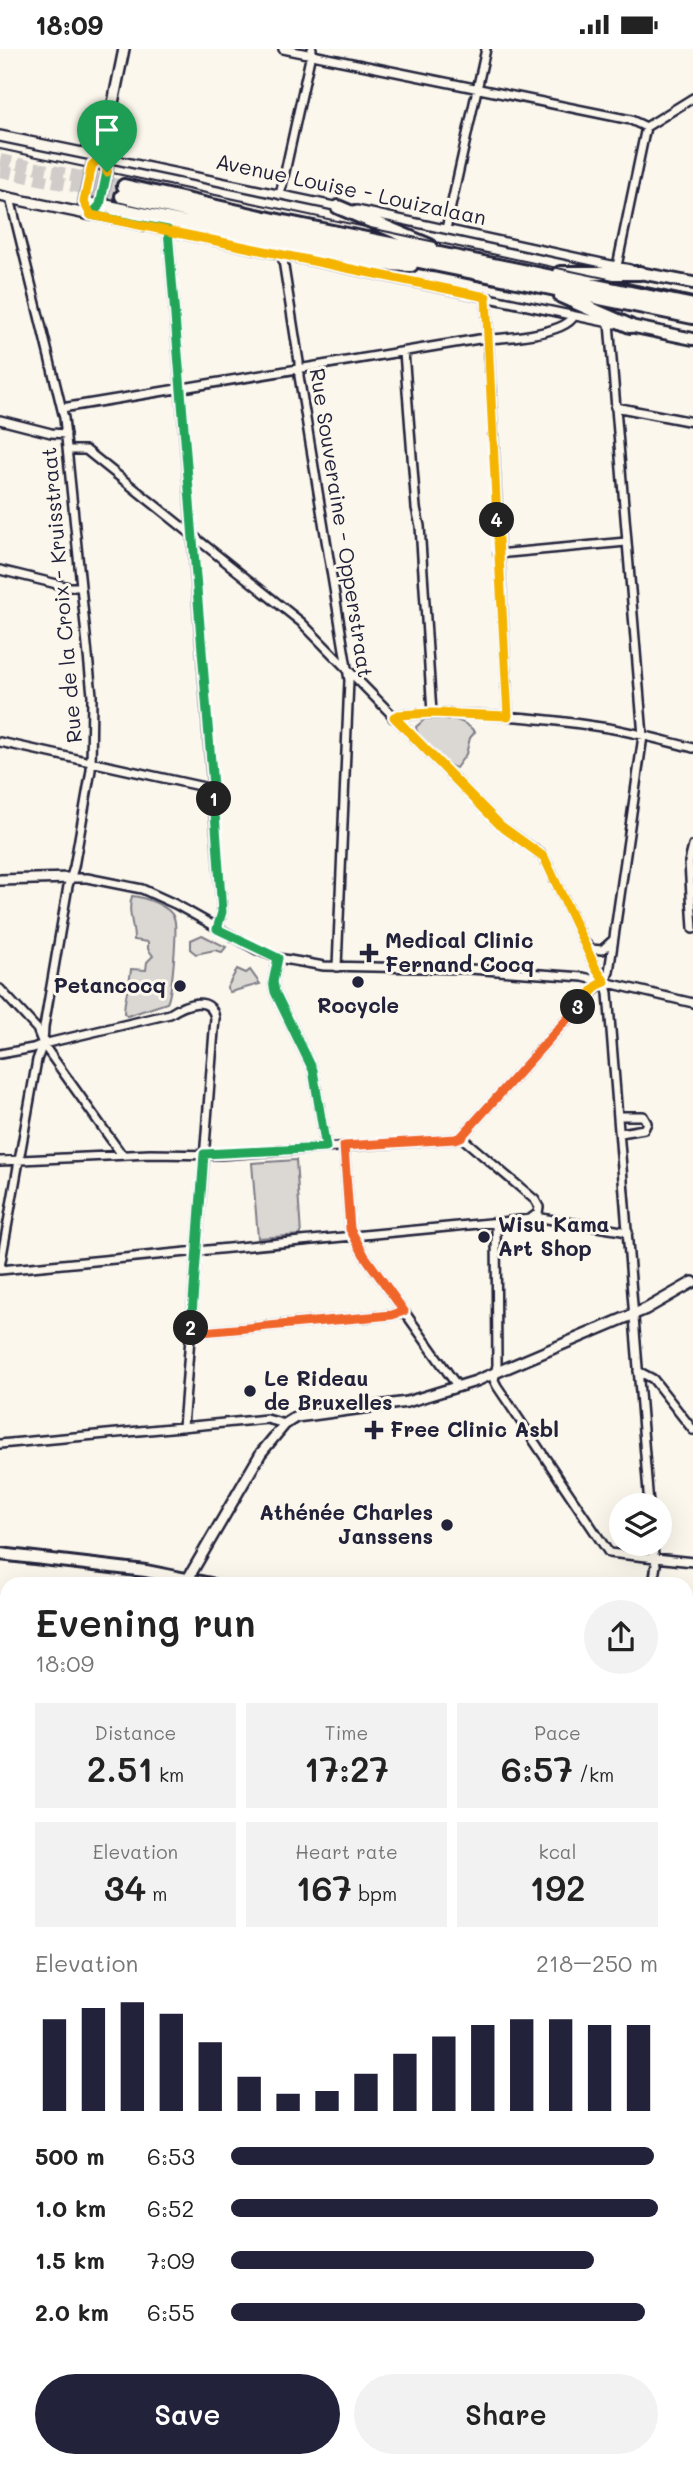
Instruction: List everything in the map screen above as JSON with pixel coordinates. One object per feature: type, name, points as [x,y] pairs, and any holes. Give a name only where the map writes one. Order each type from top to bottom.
[{"type":"main road","name":"Avenue Louise - Louizalaan","points":[[123,191],[282,233],[448,260],[693,317]]},
{"type":"main road","points":[[338,207],[387,226],[448,260]]},
{"type":"main road","points":[[95,210],[376,269],[448,260]]},
{"type":"main road","points":[[531,278],[640,273]]},
{"type":"main road","name":"Avenue Louise - Louizalaan","points":[[640,273],[693,283]]},
{"type":"main road","points":[[531,278],[630,326],[693,339]]},
{"type":"main road","name":"Avenue Louise - Louizalaan","points":[[531,278],[693,306]]},
{"type":"main road","points":[[0,1554],[146,1571],[171,1577]]},
{"type":"street","points":[[95,210],[107,168],[102,157],[124,49]]},
{"type":"street","points":[[283,49],[312,52],[477,90],[631,120],[646,127]]},
{"type":"street","points":[[446,229],[486,49]]},
{"type":"street","points":[[281,195],[312,52]]},
{"type":"street","points":[[617,266],[646,127],[693,98]]},
{"type":"street","name":"Avenue Louise - Louizalaan","points":[[0,136],[446,229],[640,273]]},
{"type":"street","points":[[95,210],[84,202],[92,165],[102,157]]},
{"type":"street","points":[[5,197],[95,210],[168,230],[282,254],[353,264]]},
{"type":"street","name":"Rue de la Croix - Kruisstraat","points":[[0,1269],[37,1060],[43,1044],[70,878],[74,869],[91,762],[92,695],[62,408],[5,197]]},
{"type":"street","points":[[168,230],[222,912],[217,929]]},
{"type":"street","name":"Rue Souveraine - Opperstraat","points":[[282,254],[349,680],[337,967]]},
{"type":"street","points":[[376,269],[486,297],[630,326]]},
{"type":"street","points":[[486,297],[508,716]]},
{"type":"street","points":[[62,408],[556,329],[566,326],[574,316]]},
{"type":"street","points":[[609,323],[643,736],[609,972],[605,982],[620,1116],[648,1493]]},
{"type":"street","points":[[404,352],[414,486],[420,526],[432,713]]},
{"type":"street","points":[[615,407],[693,422]]},
{"type":"street","points":[[0,420],[51,433],[66,434]]},
{"type":"street","points":[[68,450],[86,450],[92,454],[302,622],[501,826],[544,857],[596,969],[605,982]]},
{"type":"street","points":[[498,554],[626,542]]},
{"type":"street","points":[[0,570],[69,587],[81,587]]},
{"type":"street","points":[[394,717],[432,713],[569,722],[693,748]]},
{"type":"street","points":[[0,742],[213,789]]},
{"type":"street","points":[[693,846],[688,862],[693,929]]},
{"type":"street","points":[[0,880],[70,878],[142,889],[278,958],[337,967],[470,968],[583,977],[693,1003]]},
{"type":"street","points":[[585,943],[591,949],[602,950],[614,938]]},
{"type":"street","points":[[278,958],[273,982],[275,992],[313,1070],[326,1148]]},
{"type":"street","points":[[0,1161],[122,1155],[229,1155],[455,1139],[461,1137],[591,993],[605,982]]},
{"type":"street","points":[[0,989],[37,1029],[43,1044],[122,1155]]},
{"type":"street","points":[[0,1054],[170,1014],[179,1008],[201,1002],[209,1004],[214,1010],[183,1427]]},
{"type":"street","points":[[620,1116],[643,1117],[647,1123],[644,1129],[621,1133]]},
{"type":"street","points":[[461,1137],[537,1202],[538,1213],[530,1219]]},
{"type":"street","points":[[344,1146],[350,1229],[364,1255],[458,1387]]},
{"type":"street","points":[[0,1269],[541,1218],[628,1232]]},
{"type":"street","points":[[496,1223],[497,1387],[608,1553],[693,1562]]},
{"type":"street","points":[[189,1577],[261,1453],[285,1424],[296,1417],[407,1402],[495,1375],[633,1315],[693,1282]]},
{"type":"street","points":[[190,1333],[392,1315],[404,1311]]},
{"type":"street","points":[[638,1371],[653,1379],[693,1430]]},
{"type":"street","points":[[0,1444],[267,1419],[285,1424]]},
{"type":"street","points":[[654,1557],[654,1577]]},
{"type":"shaded area","points":[[108,209],[347,262],[347,264],[108,215]]},
{"type":"shaded area","points":[[425,719],[458,721],[475,732],[470,738],[466,754],[456,768],[439,758],[421,739],[416,727]]},
{"type":"shaded area","points":[[132,896],[156,903],[172,914],[175,947],[167,1003],[127,1016],[124,1007],[131,969],[146,970],[147,962],[153,956],[148,949],[148,942],[134,940],[130,913]]},
{"type":"shaded area","points":[[202,935],[226,947],[222,952],[215,950],[196,954],[191,950],[191,940]]},
{"type":"shaded area","points":[[237,969],[246,973],[250,970],[260,984],[230,992],[227,988]]},
{"type":"shaded area","points":[[296,1160],[301,1235],[258,1238],[252,1163]]},
{"type":"tunnel","points":[[0,160],[124,186]]},
{"type":"tunnel","points":[[0,171],[122,196]]},
{"type":"tram line","points":[[0,149],[693,297]]},
{"type":"place","name":"Medical Clinic Fernand Cocq","points":[[369,953]]},
{"type":"place","name":"Rocycle","points":[[358,982]]},
{"type":"place","name":"Petancocq","points":[[180,986]]},
{"type":"place","name":"Wisu Kama Art Shop","points":[[484,1237]]},
{"type":"place","name":"Le Rideau de Bruxelles","points":[[250,1391]]},
{"type":"place","name":"Free Clinic Asbl","points":[[374,1430]]},
{"type":"place","name":"Athénée Charles Janssens","points":[[447,1525]]},
{"type":"route","points":[[107,172],[100,205],[91,215],[168,230],[222,912],[217,929],[278,958],[273,982],[275,992],[313,1070],[326,1148],[204,1154],[190,1333],[392,1315],[404,1311],[364,1255],[350,1229],[344,1146],[461,1137],[598,985],[605,982],[596,969],[544,857],[501,826],[394,717],[432,713],[508,716],[486,297],[168,230],[105,218],[91,215],[84,202],[92,165],[102,157],[107,172]]}]
